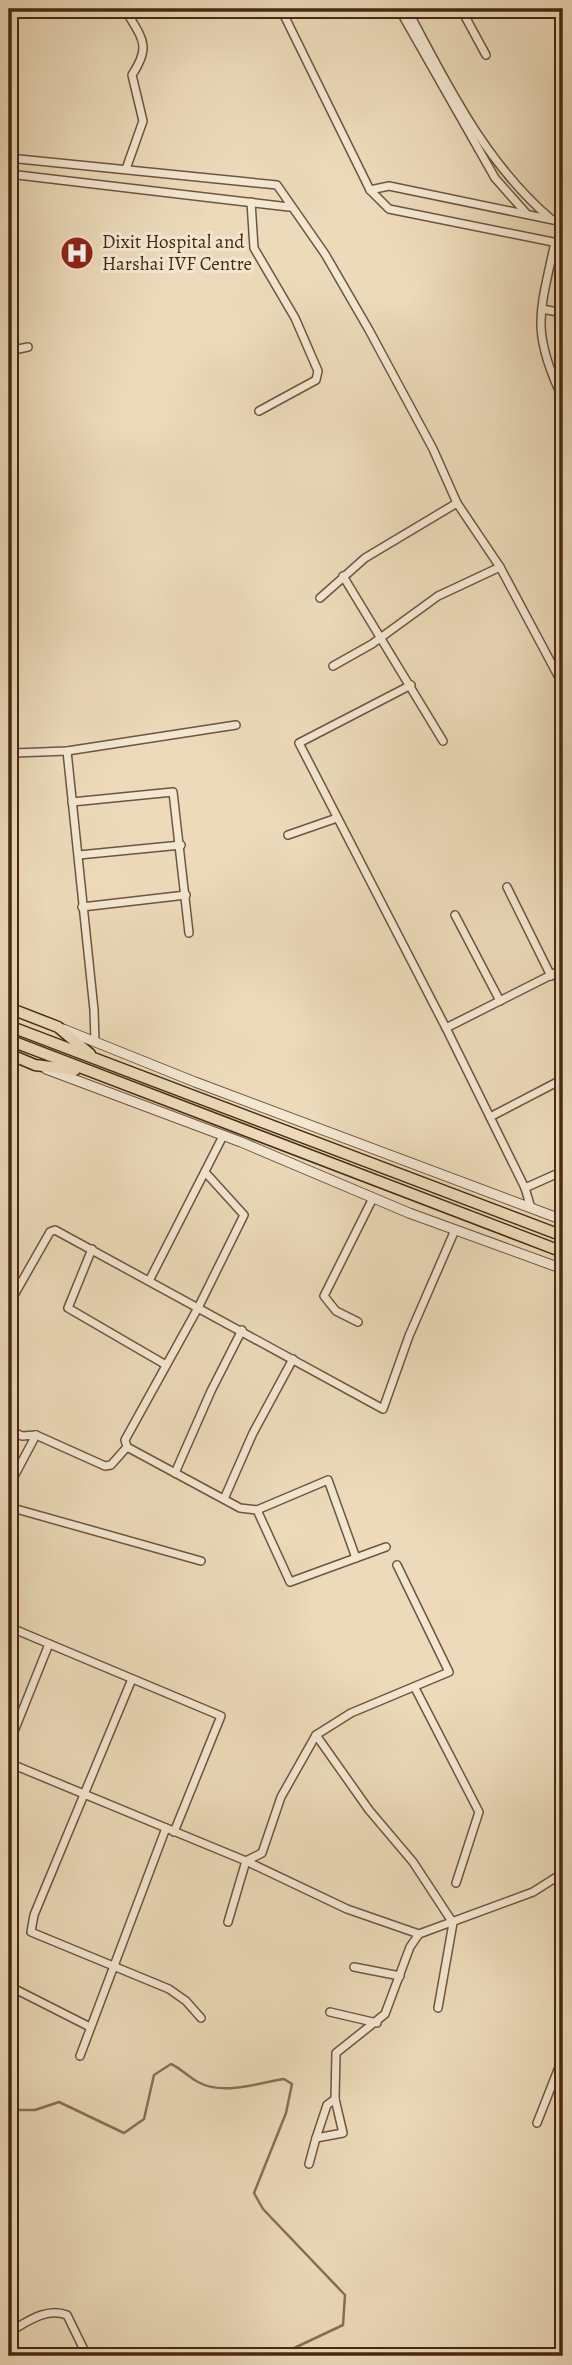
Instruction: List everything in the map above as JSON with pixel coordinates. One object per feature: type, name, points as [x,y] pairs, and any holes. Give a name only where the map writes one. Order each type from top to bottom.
[{"type":"highway","points":[[9,1008],[58,1027],[97,1060]]},
{"type":"highway","points":[[9,1026],[563,1236]]},
{"type":"highway","points":[[9,1040],[563,1252]]},
{"type":"highway","points":[[9,1054],[35,1065],[95,1072]]},
{"type":"street","points":[[125,9],[145,48],[144,57],[132,75],[144,121],[126,169]]},
{"type":"street","points":[[281,9],[370,190],[389,209],[559,243],[541,309],[540,331],[544,355],[563,399]]},
{"type":"street","points":[[399,9],[495,178],[526,213]]},
{"type":"street","points":[[421,9],[408,12],[503,172],[525,197],[551,219]]},
{"type":"street","points":[[461,9],[486,55]]},
{"type":"street","points":[[9,158],[277,185],[324,254],[369,330],[433,449],[457,503],[500,567],[563,685]]},
{"type":"street","points":[[9,174],[289,206]]},
{"type":"street","points":[[370,190],[389,186],[563,222]]},
{"type":"street","points":[[251,202],[254,248],[295,318],[318,371],[316,380],[259,411]]},
{"type":"street","points":[[541,309],[563,313]]},
{"type":"street","points":[[9,351],[28,347]]},
{"type":"street","points":[[320,598],[365,558],[457,503]]},
{"type":"street","points":[[333,666],[382,636],[438,596],[500,567]]},
{"type":"street","points":[[343,576],[382,636],[443,741]]},
{"type":"street","points":[[411,685],[299,743],[446,1028],[525,1188],[531,1208]]},
{"type":"street","points":[[14,753],[67,751],[236,725]]},
{"type":"street","points":[[67,751],[95,1041]]},
{"type":"street","points":[[72,802],[173,792],[181,845],[188,933]]},
{"type":"street","points":[[288,835],[337,818]]},
{"type":"street","points":[[79,855],[181,845]]},
{"type":"street","points":[[507,887],[551,975]]},
{"type":"street","points":[[82,907],[186,895]]},
{"type":"street","points":[[455,915],[500,1001]]},
{"type":"street","points":[[446,1028],[563,970]]},
{"type":"street","points":[[58,1027],[563,1220]]},
{"type":"street","points":[[35,1065],[223,1136],[455,1230],[563,1269]]},
{"type":"street","points":[[490,1117],[563,1079]]},
{"type":"street","points":[[150,1279],[223,1136]]},
{"type":"street","points":[[525,1188],[563,1171]]},
{"type":"street","points":[[205,1172],[244,1215],[199,1306],[125,1440],[127,1447],[240,1508],[257,1510],[328,1480],[356,1558]]},
{"type":"street","points":[[356,1191],[363,1175]]},
{"type":"street","points":[[358,1322],[336,1311],[324,1296],[373,1198]]},
{"type":"street","points":[[9,1304],[50,1232],[55,1230],[150,1279],[383,1409],[409,1336],[455,1230]]},
{"type":"street","points":[[92,1249],[68,1308],[166,1365]]},
{"type":"street","points":[[175,1473],[211,1391],[242,1330]]},
{"type":"street","points":[[224,1499],[253,1433],[293,1359]]},
{"type":"street","points":[[9,1430],[22,1436],[36,1435],[105,1465],[111,1465],[127,1447]]},
{"type":"street","points":[[9,1486],[36,1435]]},
{"type":"street","points":[[9,1507],[201,1561]]},
{"type":"street","points":[[257,1510],[290,1582],[386,1547]]},
{"type":"street","points":[[228,1922],[246,1861],[262,1853],[281,1797],[316,1735],[351,1713],[449,1672],[397,1565]]},
{"type":"street","points":[[9,1627],[220,1716],[174,1832]]},
{"type":"street","points":[[9,1744],[49,1644]]},
{"type":"street","points":[[132,1679],[34,1915],[31,1932],[169,1989],[186,2001],[201,2018]]},
{"type":"street","points":[[415,1688],[479,1812],[456,1883]]},
{"type":"street","points":[[316,1735],[369,1810],[413,1862],[453,1923],[438,2008]]},
{"type":"street","points":[[9,1763],[246,1861],[347,1909],[419,1934],[533,1892],[563,1873]]},
{"type":"street","points":[[80,2056],[166,1828]]},
{"type":"street","points":[[316,2138],[342,2133],[335,2099],[336,2053],[377,2022],[391,2003],[410,1947],[419,1934]]},
{"type":"street","points":[[354,1967],[400,1976]]},
{"type":"street","points":[[9,1986],[90,2027]]},
{"type":"street","points":[[330,2012],[377,2022]]},
{"type":"street","points":[[537,2123],[563,2057]]},
{"type":"street","points":[[309,2164],[327,2105],[335,2099]]},
{"type":"street","points":[[9,2332],[42,2314],[57,2311],[66,2315],[88,2356]]},
{"type":"waterway","points":[[9,2110],[35,2110],[59,2102],[124,2133],[144,2119],[154,2075],[171,2064],[198,2082],[218,2088],[241,2087],[284,2079],[292,2084],[286,2113],[254,2193],[263,2209],[345,2295],[343,2325],[290,2350],[288,2356]]},
{"type":"place","name":"Dixit Hospital and Harshai IVF Centre","points":[[77,253]]}]
